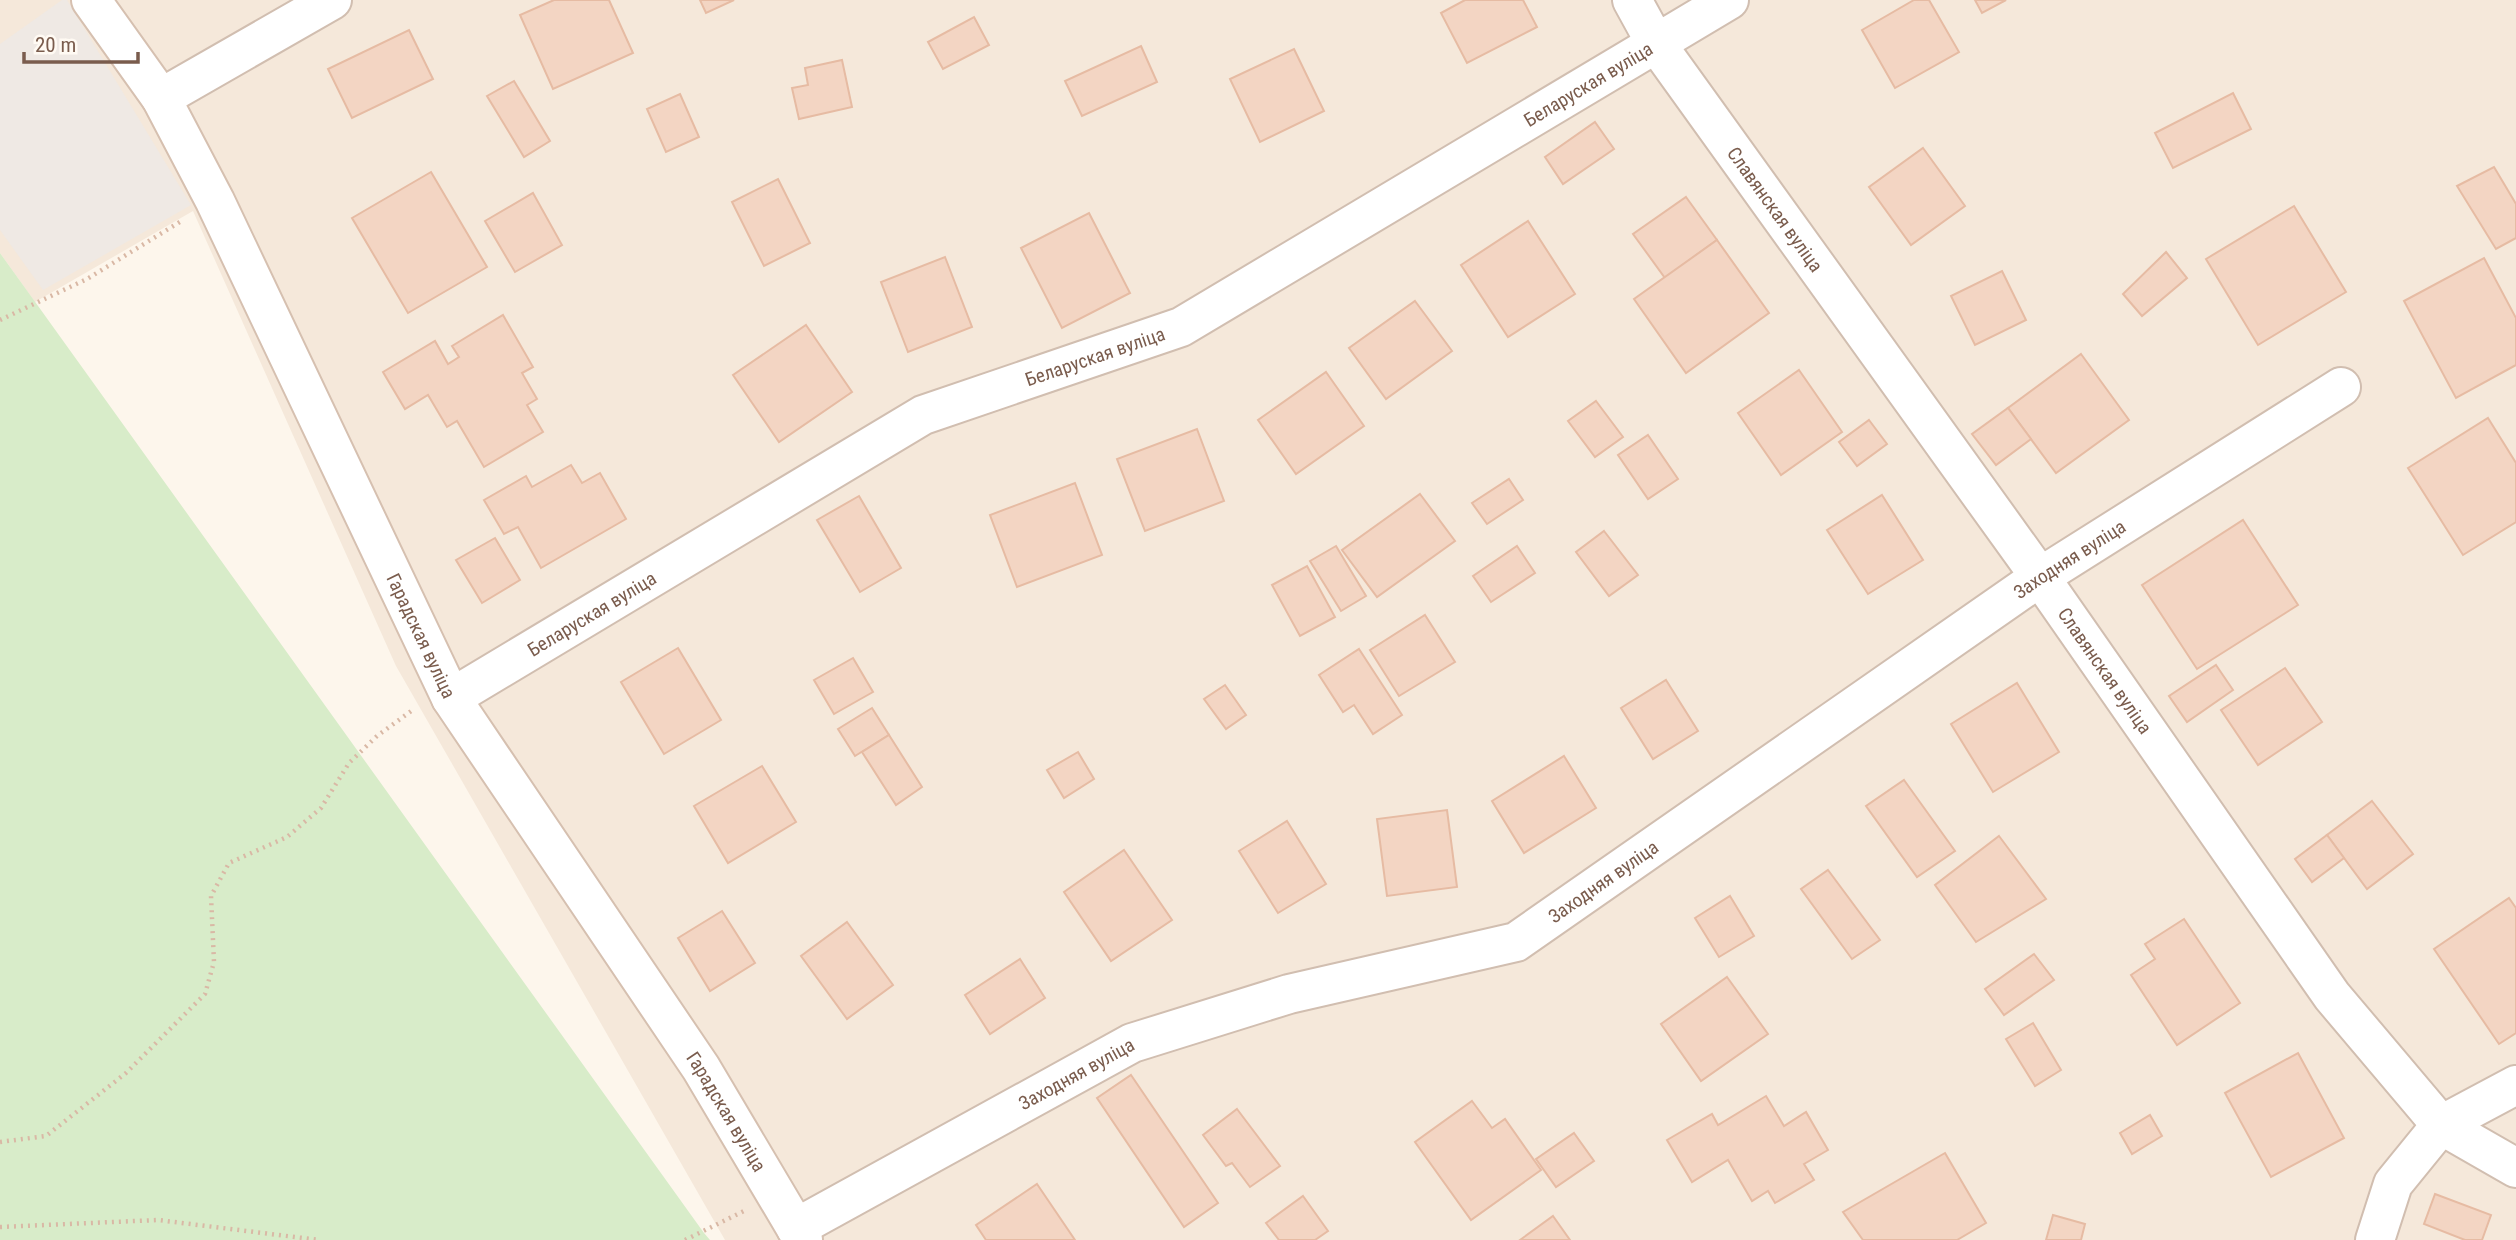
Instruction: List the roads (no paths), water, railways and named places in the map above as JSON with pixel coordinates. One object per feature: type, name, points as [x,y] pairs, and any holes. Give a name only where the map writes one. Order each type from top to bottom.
[{"type":"street","name":"Гарадская вуліца","points":[[91,0],[161,98],[215,201],[444,682],[701,1068],[799,1234]]},
{"type":"street","points":[[161,98],[332,0]]},
{"type":"street","name":"Славянская вуліца","points":[[1632,0],[1655,43],[2040,577],[2332,996],[2441,1125],[2516,1168]]},
{"type":"street","name":"Беларуская вуліца","points":[[444,682],[923,415],[1181,327],[1730,0]]},
{"type":"street","name":"Заходняя вуліца","points":[[799,1234],[1132,1043],[1289,994],[1516,942],[2040,577],[2341,387]]},
{"type":"street","points":[[2375,1240],[2393,1184],[2441,1125],[2516,1085]]}]
